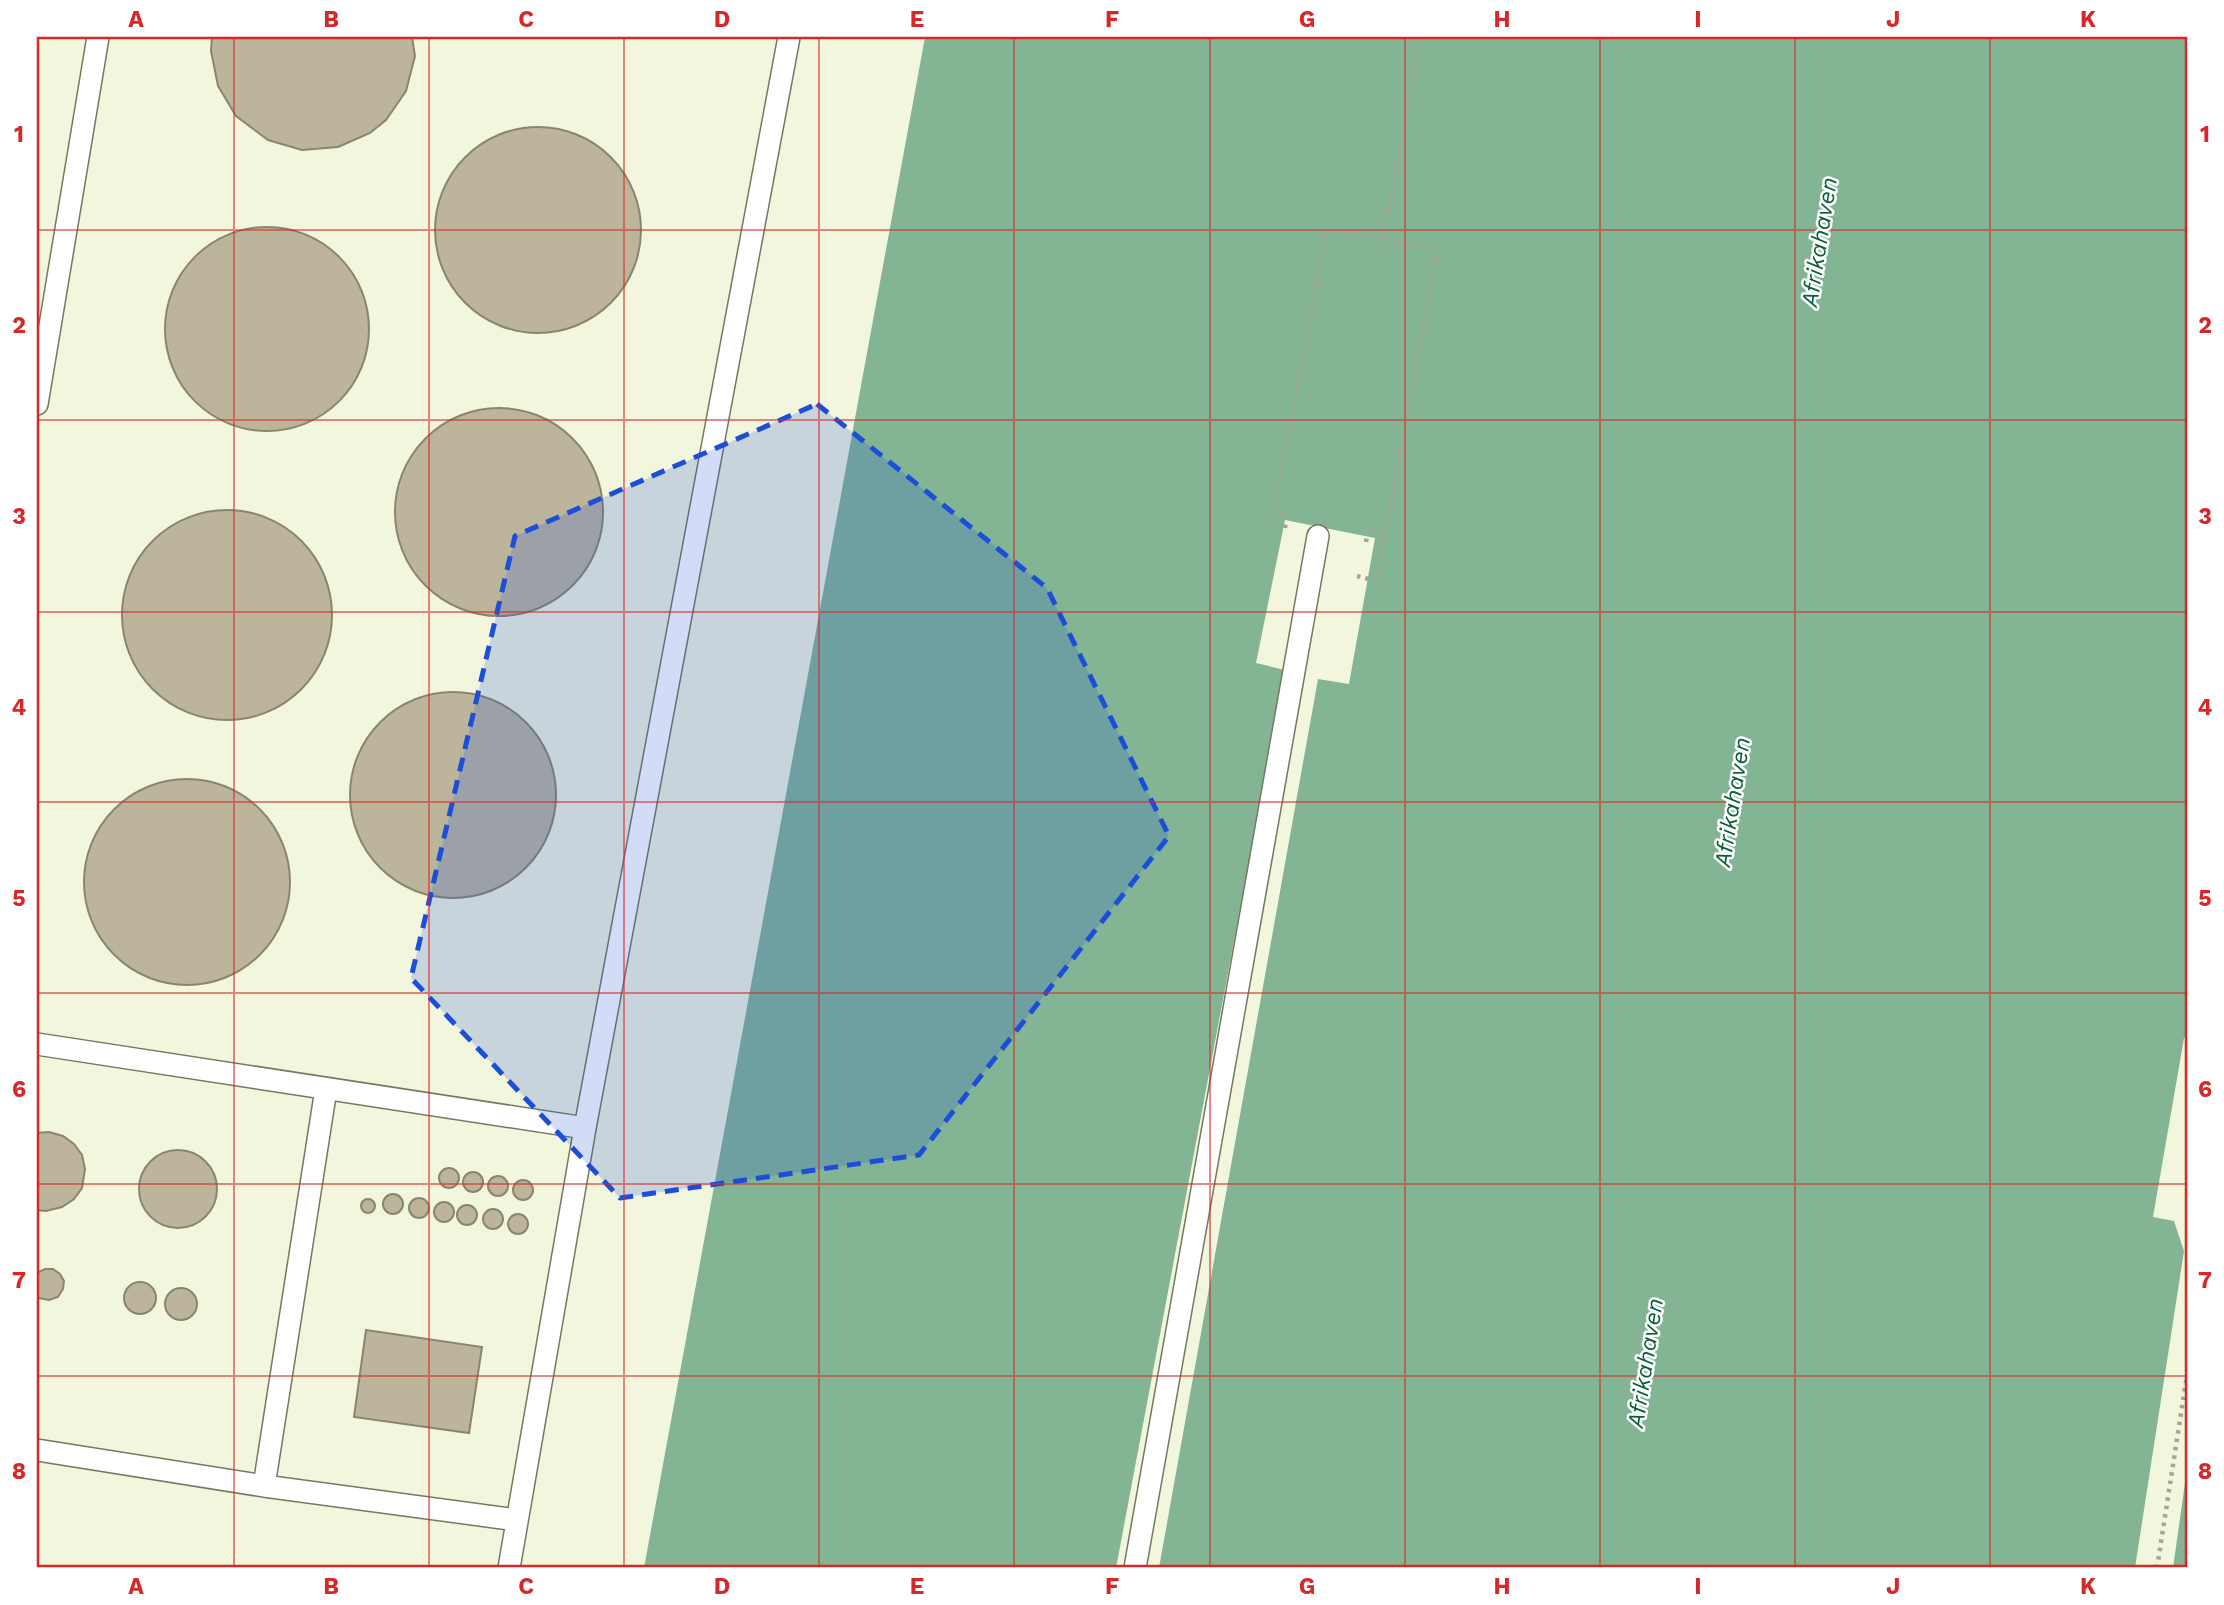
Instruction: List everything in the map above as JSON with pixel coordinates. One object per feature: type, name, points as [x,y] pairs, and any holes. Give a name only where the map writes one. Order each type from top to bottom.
[{"type":"lane","points":[[37,404],[98,37]]},
{"type":"lane","points":[[509,1568],[585,1128],[789,37]]},
{"type":"lane","points":[[1135,1568],[1318,536]]},
{"type":"lane","points":[[37,1044],[585,1128]]},
{"type":"lane","points":[[264,1486],[326,1089]]},
{"type":"lane","points":[[37,1450],[264,1486],[517,1520]]},
{"type":"path","points":[[1383,239],[1420,37]]},
{"type":"path","points":[[1285,528],[1287,514],[1273,512],[1327,229],[1438,250],[1376,581],[1357,576]]},
{"type":"path","points":[[1366,542],[1368,530],[1385,531]]},
{"type":"path","points":[[2157,1568],[2187,1375]]},
{"type":"highlighted area","points":[[817,404],[1047,588],[1169,836],[919,1155],[620,1198],[411,978],[515,536]]},
{"type":"water","name":"Afrikahaven","points":[[925,37],[2187,37],[2187,1038],[2184,1038],[2153,1217],[2174,1221],[2184,1251],[2135,1568],[1159,1568],[1318,679],[1349,684],[1375,538],[1285,520],[1256,663],[1285,670],[1116,1568],[644,1568]]},
{"type":"water","points":[[2187,1469],[2187,1568],[2173,1568]]},
{"type":"building","points":[[212,37],[412,37],[415,56],[406,91],[386,120],[370,133],[338,147],[302,150],[268,140],[236,116],[218,86],[211,51]]},
{"type":"building","points":[[538,127],[577,135],[610,158],[633,191],[641,230],[633,269],[610,302],[577,325],[538,333],[499,325],[466,302],[443,269],[435,230],[443,191],[466,158],[499,135]]},
{"type":"building","points":[[267,227],[306,235],[324,244],[339,257],[352,272],[361,290],[369,329],[361,368],[352,386],[339,401],[324,414],[306,423],[267,431],[228,423],[210,414],[195,401],[182,386],[173,368],[165,329],[173,290],[182,272],[195,257],[210,244],[228,235]]},
{"type":"building","points":[[499,408],[539,416],[557,425],[573,438],[586,454],[595,472],[603,512],[595,552],[586,570],[573,586],[557,599],[539,608],[499,616],[459,608],[441,599],[425,586],[412,570],[403,552],[395,512],[403,472],[412,454],[425,438],[441,425],[459,416]]},
{"type":"building","points":[[227,510],[248,512],[267,518],[301,541],[324,575],[330,594],[330,636],[324,655],[301,689],[267,712],[248,718],[227,720],[206,718],[187,712],[153,689],[130,655],[124,636],[122,615],[124,594],[130,575],[153,541],[187,518],[206,512]]},
{"type":"building","points":[[453,692],[492,700],[526,722],[548,756],[556,795],[548,834],[526,868],[492,890],[453,898],[414,890],[380,868],[358,834],[350,795],[358,756],[380,722],[414,700]]},
{"type":"building","points":[[187,779],[227,787],[260,809],[282,842],[290,882],[282,922],[260,955],[227,977],[187,985],[147,977],[114,955],[92,922],[84,882],[92,842],[114,809],[147,787]]},
{"type":"building","points":[[49,1132],[63,1136],[74,1144],[82,1155],[85,1169],[82,1188],[74,1199],[62,1207],[46,1211],[37,1210],[37,1133]]},
{"type":"building","points":[[178,1150],[193,1153],[210,1167],[217,1189],[214,1204],[200,1221],[178,1228],[163,1225],[146,1211],[139,1189],[142,1174],[156,1157]]},
{"type":"building","points":[[445,1168],[453,1168],[459,1178],[453,1188],[445,1188],[439,1182],[439,1174]]},
{"type":"building","points":[[469,1172],[477,1172],[483,1182],[477,1192],[469,1192],[463,1186],[463,1178]]},
{"type":"building","points":[[494,1176],[502,1176],[508,1186],[502,1196],[494,1196],[488,1190],[488,1182]]},
{"type":"building","points":[[519,1180],[527,1180],[533,1190],[527,1200],[519,1200],[513,1194],[513,1186]]},
{"type":"building","points":[[389,1194],[397,1194],[403,1204],[397,1214],[389,1214],[383,1208],[383,1200]]},
{"type":"building","points":[[415,1198],[423,1198],[429,1208],[423,1218],[415,1218],[409,1212],[409,1204]]},
{"type":"building","points":[[365,1199],[371,1199],[375,1206],[371,1213],[365,1213],[361,1209],[361,1203]]},
{"type":"building","points":[[440,1202],[448,1202],[454,1212],[448,1222],[440,1222],[434,1216],[434,1208]]},
{"type":"building","points":[[463,1205],[471,1205],[477,1215],[471,1225],[463,1225],[457,1219],[457,1211]]},
{"type":"building","points":[[489,1209],[497,1209],[503,1219],[497,1229],[489,1229],[483,1223],[483,1215]]},
{"type":"building","points":[[514,1214],[522,1214],[528,1224],[522,1234],[514,1234],[508,1228],[508,1220]]},
{"type":"building","points":[[53,1269],[64,1281],[58,1297],[49,1300],[37,1295],[37,1273]]},
{"type":"building","points":[[140,1282],[151,1287],[156,1298],[151,1309],[140,1314],[129,1309],[124,1298],[129,1287]]},
{"type":"building","points":[[181,1288],[192,1293],[197,1304],[192,1315],[181,1320],[170,1315],[165,1304],[170,1293]]},
{"type":"building","points":[[366,1330],[482,1347],[469,1433],[354,1417]]}]
